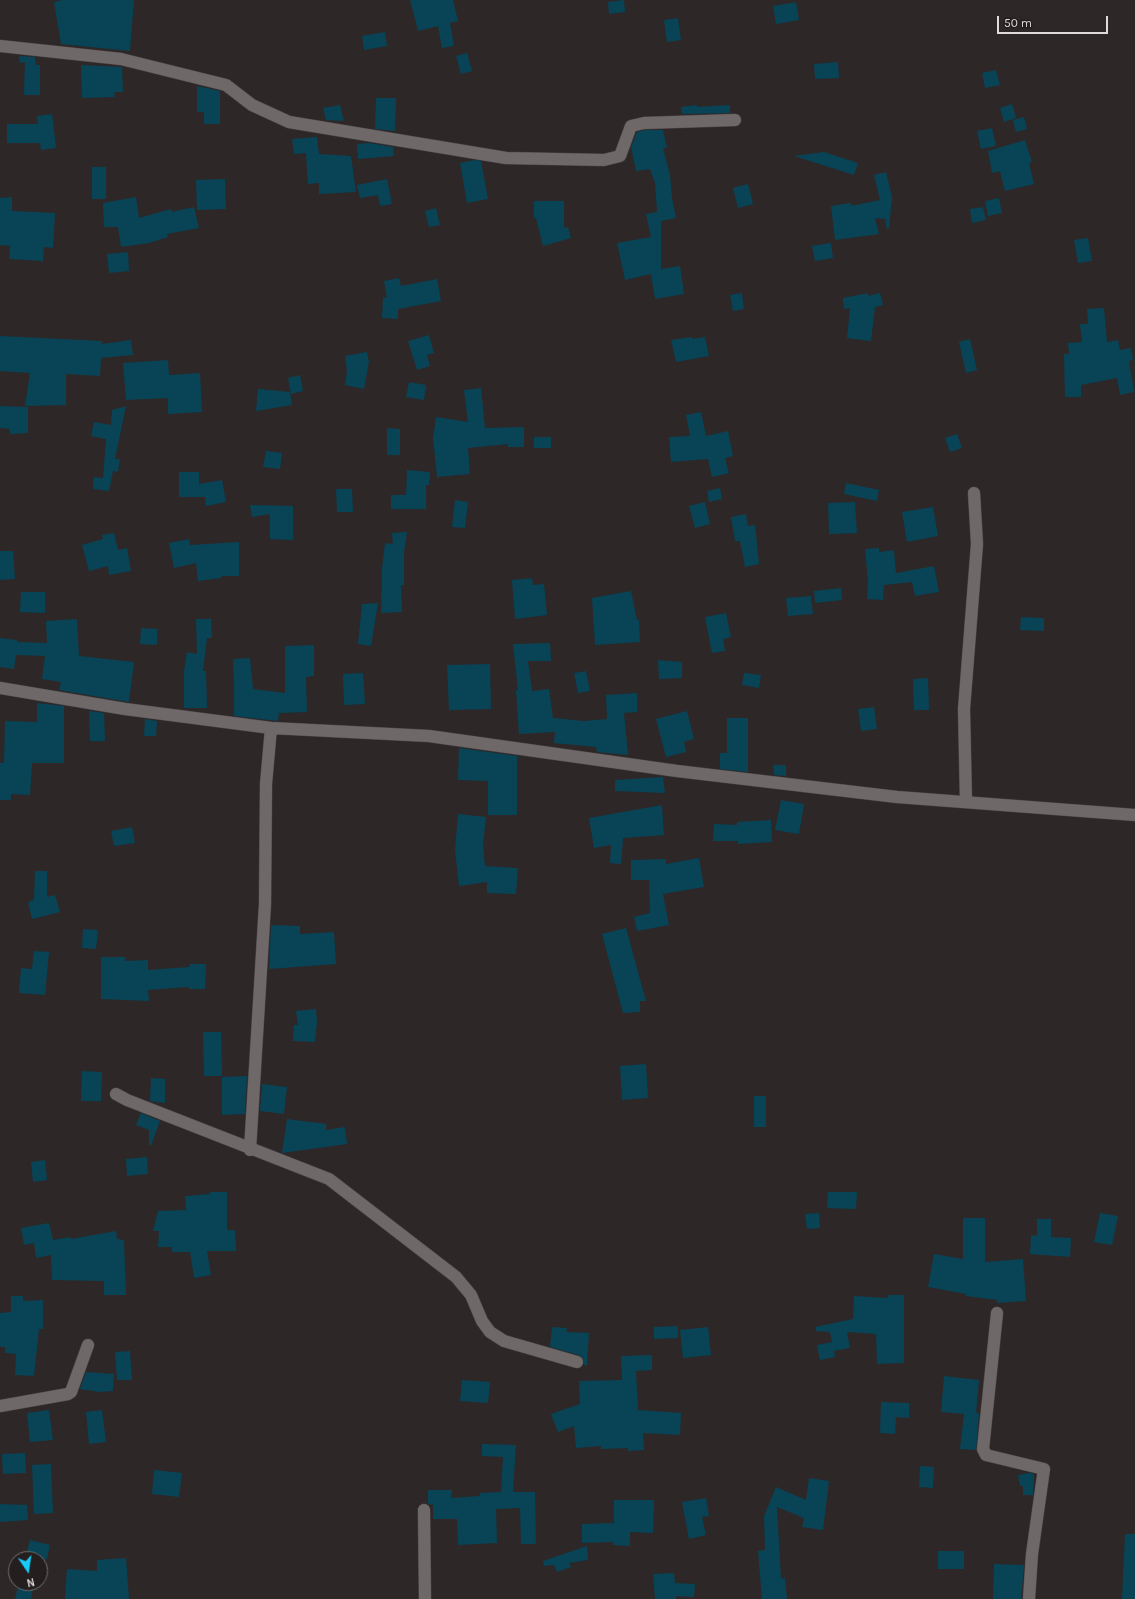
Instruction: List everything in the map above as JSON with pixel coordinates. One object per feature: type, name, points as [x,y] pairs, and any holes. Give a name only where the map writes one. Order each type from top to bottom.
[{"type":"street","points":[[0,46],[121,59],[226,85],[252,105],[289,122],[506,158],[604,160],[620,156],[631,126],[644,123],[735,120]]},
{"type":"street","points":[[966,802],[964,709],[977,544],[974,493]]},
{"type":"street","points":[[0,688],[125,709],[271,728],[429,736],[677,771],[896,796],[1135,815]]},
{"type":"street","points":[[250,1150],[266,904],[266,784],[271,728]]},
{"type":"street","points":[[116,1094],[126,1100],[250,1150],[329,1179],[456,1277],[471,1295],[482,1321],[490,1332],[504,1341],[577,1362]]},
{"type":"street","points":[[997,1313],[983,1449],[986,1455],[1044,1469],[1032,1554],[1029,1599]]},
{"type":"street","points":[[0,1406],[68,1394],[71,1392],[88,1345]]},
{"type":"street","points":[[424,1510],[425,1599]]},
{"type":"building","points":[[63,0],[134,0],[130,51],[61,44],[54,2]]},
{"type":"building","points":[[410,0],[453,0],[458,21],[450,23],[454,46],[442,48],[438,26],[418,31]]},
{"type":"building","points":[[624,0],[625,12],[609,14],[608,2]]},
{"type":"building","points":[[796,2],[799,20],[776,24],[773,6]]},
{"type":"building","points":[[678,18],[681,40],[667,42],[664,20]]},
{"type":"building","points":[[385,32],[387,46],[364,50],[362,36]]},
{"type":"building","points":[[467,53],[472,71],[461,74],[456,56]]},
{"type":"building","points":[[19,56],[35,57],[36,65],[40,65],[40,95],[24,95],[25,62],[20,63]]},
{"type":"building","points":[[838,62],[839,78],[815,79],[814,64]]},
{"type":"building","points":[[81,65],[122,67],[123,92],[114,92],[115,97],[82,98]]},
{"type":"building","points":[[996,70],[1000,85],[985,88],[982,73]]},
{"type":"building","points":[[197,86],[220,91],[220,124],[204,124],[204,112],[197,112]]},
{"type":"building","points":[[376,98],[396,98],[395,131],[375,129]]},
{"type":"building","points":[[1012,104],[1016,118],[1004,122],[1000,108]]},
{"type":"building","points":[[340,105],[344,121],[326,120],[323,108]]},
{"type":"building","points":[[697,105],[697,107],[730,105],[730,113],[682,114],[681,107]]},
{"type":"building","points":[[52,114],[56,148],[41,150],[40,143],[7,143],[7,124],[38,124],[37,116]]},
{"type":"building","points":[[1024,117],[1027,129],[1016,132],[1013,120]]},
{"type":"building","points":[[992,128],[996,146],[981,149],[977,131]]},
{"type":"building","points":[[645,130],[663,130],[667,148],[663,148],[670,175],[676,218],[661,221],[661,269],[680,266],[684,294],[655,299],[651,274],[625,280],[617,243],[651,237],[646,214],[657,212],[655,183],[650,169],[636,171],[631,147],[637,132]]},
{"type":"building","points":[[317,137],[319,154],[351,156],[356,192],[319,194],[319,183],[308,184],[306,153],[294,154],[292,139]]},
{"type":"building","points":[[1025,140],[1032,162],[1029,163],[1034,184],[1005,191],[1000,171],[992,173],[988,151]]},
{"type":"building","points":[[369,143],[393,147],[394,156],[358,159],[357,144]]},
{"type":"building","points":[[824,152],[858,163],[854,175],[794,156]]},
{"type":"building","points":[[475,160],[481,161],[488,199],[467,203],[460,163]]},
{"type":"building","points":[[92,167],[106,167],[106,199],[92,199]]},
{"type":"building","points":[[886,172],[892,197],[889,228],[887,229],[885,219],[875,218],[879,234],[835,240],[831,206],[851,203],[851,206],[880,200],[874,175]]},
{"type":"building","points":[[225,179],[226,209],[197,210],[196,180]]},
{"type":"building","points":[[387,179],[392,204],[380,206],[378,195],[360,198],[357,185]]},
{"type":"building","points":[[748,184],[753,204],[738,208],[733,188]]},
{"type":"building","points":[[12,197],[12,211],[55,213],[53,248],[44,247],[43,261],[9,259],[10,246],[0,245],[0,198]]},
{"type":"building","points":[[136,197],[139,218],[171,209],[172,212],[194,207],[199,228],[167,234],[168,237],[149,243],[121,247],[118,227],[104,227],[103,203]]},
{"type":"building","points":[[999,198],[1002,213],[988,216],[985,201]]},
{"type":"building","points":[[534,201],[564,201],[564,228],[568,227],[571,238],[543,246],[536,218],[534,218]]},
{"type":"building","points":[[983,207],[986,220],[972,223],[970,209]]},
{"type":"building","points":[[436,208],[440,225],[429,227],[425,211]]},
{"type":"building","points":[[1088,238],[1092,261],[1078,263],[1074,240]]},
{"type":"building","points":[[831,243],[833,258],[815,261],[812,246]]},
{"type":"building","points":[[128,252],[129,271],[109,273],[107,254]]},
{"type":"building","points":[[399,278],[401,286],[437,279],[441,301],[398,309],[398,319],[382,318],[383,297],[387,298],[384,281]]},
{"type":"building","points":[[742,293],[744,309],[733,311],[730,295]]},
{"type":"building","points":[[868,293],[868,296],[880,293],[883,305],[875,307],[871,341],[847,338],[850,308],[844,309],[843,298]]},
{"type":"building","points":[[1104,308],[1107,342],[1118,340],[1120,350],[1131,348],[1133,360],[1129,361],[1134,392],[1120,395],[1117,378],[1081,385],[1081,397],[1065,397],[1064,354],[1069,354],[1068,343],[1082,342],[1080,324],[1088,324],[1087,309]]},
{"type":"building","points":[[429,335],[434,353],[427,355],[430,366],[417,370],[408,341]]},
{"type":"building","points":[[0,336],[102,341],[102,344],[131,340],[133,355],[101,358],[100,376],[66,374],[66,405],[25,406],[30,373],[0,371]]},
{"type":"building","points":[[692,337],[692,339],[705,337],[709,356],[676,362],[671,340]]},
{"type":"building","points":[[970,339],[977,370],[966,373],[959,342]]},
{"type":"building","points":[[367,352],[369,362],[364,389],[345,385],[347,371],[345,356]]},
{"type":"building","points":[[168,360],[169,375],[200,373],[202,412],[168,414],[168,398],[126,400],[123,363]]},
{"type":"building","points":[[300,375],[303,391],[291,394],[288,378]]},
{"type":"building","points":[[409,382],[426,385],[424,400],[406,397]]},
{"type":"building","points":[[481,388],[485,428],[524,427],[524,447],[508,447],[508,444],[468,448],[470,474],[437,477],[433,438],[436,417],[468,422],[464,390]]},
{"type":"building","points":[[258,389],[290,392],[292,405],[256,411]]},
{"type":"building","points":[[0,406],[28,407],[28,433],[10,434],[10,429],[0,428]]},
{"type":"building","points":[[126,406],[115,459],[120,459],[118,472],[113,471],[109,491],[93,489],[94,477],[103,478],[106,439],[91,436],[94,422],[111,425],[112,410]]},
{"type":"building","points":[[701,412],[706,436],[728,431],[733,456],[725,458],[729,473],[712,477],[708,459],[671,462],[669,437],[690,436],[686,415]]},
{"type":"building","points":[[387,428],[400,429],[400,455],[387,455]]},
{"type":"building","points":[[957,434],[962,448],[950,452],[945,438]]},
{"type":"building","points":[[534,437],[551,437],[551,448],[534,448]]},
{"type":"building","points":[[266,451],[282,453],[280,469],[263,467]]},
{"type":"building","points":[[407,470],[430,472],[429,485],[426,485],[426,509],[391,509],[391,495],[406,495]]},
{"type":"building","points":[[179,472],[199,472],[199,484],[222,480],[226,502],[206,506],[205,497],[179,497]]},
{"type":"building","points":[[846,483],[879,490],[877,501],[844,494]]},
{"type":"building","points":[[720,488],[722,499],[709,502],[707,491]]},
{"type":"building","points":[[336,489],[352,489],[353,512],[337,512]]},
{"type":"building","points":[[455,500],[468,502],[465,528],[452,527]]},
{"type":"building","points":[[705,502],[710,524],[695,528],[689,506]]},
{"type":"building","points":[[855,502],[857,533],[829,534],[828,503]]},
{"type":"building","points":[[250,505],[293,506],[293,540],[270,539],[270,514],[252,517]]},
{"type":"building","points":[[933,507],[938,536],[907,542],[902,512]]},
{"type":"building","points":[[746,514],[748,526],[755,525],[759,564],[745,567],[740,541],[735,541],[731,517]]},
{"type":"building","points":[[407,532],[404,552],[404,585],[401,585],[402,612],[381,613],[382,568],[385,543],[393,544],[392,533]]},
{"type":"building","points":[[114,533],[118,550],[127,548],[131,571],[109,575],[108,566],[89,571],[82,545],[103,539],[102,535]]},
{"type":"building","points":[[189,539],[190,545],[239,542],[239,576],[221,576],[221,578],[198,581],[196,563],[174,568],[169,543]]},
{"type":"building","points":[[879,548],[879,552],[894,550],[896,573],[934,566],[939,592],[915,596],[912,582],[884,585],[883,600],[867,599],[868,581],[865,549]]},
{"type":"building","points":[[0,551],[13,551],[15,579],[0,580]]},
{"type":"building","points":[[532,578],[533,585],[544,584],[547,615],[515,619],[512,580]]},
{"type":"building","points":[[841,588],[842,600],[815,603],[814,591]]},
{"type":"building","points":[[631,591],[637,620],[639,620],[640,642],[595,645],[592,598]]},
{"type":"building","points":[[21,592],[45,592],[45,613],[20,612]]},
{"type":"building","points":[[811,596],[813,614],[788,616],[786,598]]},
{"type":"building","points":[[378,603],[371,646],[358,644],[362,604]]},
{"type":"building","points":[[726,613],[731,637],[723,639],[725,651],[712,653],[705,617]]},
{"type":"building","points":[[1021,617],[1044,618],[1044,631],[1020,630]]},
{"type":"building","points":[[77,619],[79,656],[134,662],[129,702],[59,690],[61,682],[42,679],[45,656],[16,655],[14,669],[0,667],[0,638],[17,640],[17,642],[47,643],[46,621]]},
{"type":"building","points":[[196,619],[211,619],[212,638],[207,638],[203,671],[206,671],[207,708],[184,708],[184,671],[187,652],[197,654]]},
{"type":"building","points":[[141,628],[157,629],[157,645],[140,644]]},
{"type":"building","points":[[550,643],[551,661],[528,661],[532,691],[549,689],[553,718],[584,721],[607,719],[606,695],[637,693],[637,712],[624,713],[628,755],[597,752],[596,747],[554,743],[555,732],[519,734],[516,690],[518,690],[513,644]]},
{"type":"building","points":[[314,645],[314,676],[306,677],[307,712],[279,713],[278,721],[234,716],[233,659],[250,658],[253,689],[285,693],[285,646]]},
{"type":"building","points":[[658,660],[682,662],[682,678],[659,679]]},
{"type":"building","points":[[490,664],[491,709],[449,710],[447,665]]},
{"type":"building","points":[[586,671],[590,691],[578,693],[574,673]]},
{"type":"building","points":[[363,673],[365,704],[344,705],[343,674]]},
{"type":"building","points":[[744,673],[761,675],[759,688],[742,685]]},
{"type":"building","points":[[928,678],[929,710],[914,710],[913,679]]},
{"type":"building","points":[[37,703],[64,706],[64,763],[32,763],[30,795],[11,794],[11,800],[0,800],[0,763],[4,763],[5,721],[37,722]]},
{"type":"building","points":[[874,707],[877,729],[861,731],[858,709]]},
{"type":"building","points":[[89,711],[104,713],[105,741],[90,741]]},
{"type":"building","points":[[687,711],[694,739],[684,742],[686,752],[666,757],[656,719]]},
{"type":"building","points":[[727,718],[748,718],[748,772],[720,769],[720,753],[727,753]]},
{"type":"building","points":[[145,719],[157,721],[156,736],[144,736]]},
{"type":"building","points":[[459,748],[517,756],[517,815],[488,815],[488,781],[458,780]]},
{"type":"building","points":[[773,765],[786,765],[786,776],[774,775]]},
{"type":"building","points":[[663,777],[665,793],[615,791],[615,780]]},
{"type":"building","points":[[781,800],[804,804],[799,834],[775,830]]},
{"type":"building","points":[[662,805],[664,835],[623,838],[621,864],[610,863],[611,845],[594,848],[589,818]]},
{"type":"building","points":[[458,814],[486,817],[483,845],[485,866],[518,868],[516,894],[487,893],[487,882],[459,886],[455,850]]},
{"type":"building","points":[[771,820],[772,842],[738,844],[738,841],[713,841],[714,824],[737,825],[737,822]]},
{"type":"building","points":[[132,827],[135,843],[114,846],[111,831]]},
{"type":"building","points":[[699,858],[704,887],[663,894],[669,925],[637,931],[634,917],[650,913],[649,880],[631,880],[631,860],[666,859],[666,864]]},
{"type":"building","points":[[35,871],[47,871],[47,897],[55,895],[60,912],[32,919],[28,902],[34,900]]},
{"type":"building","points":[[271,925],[300,926],[300,934],[334,932],[336,964],[269,969]]},
{"type":"building","points":[[626,928],[646,1001],[640,1001],[640,1012],[623,1013],[602,934]]},
{"type":"building","points":[[83,929],[98,930],[96,949],[82,948]]},
{"type":"building","points":[[34,951],[49,952],[45,995],[19,993],[21,968],[32,969]]},
{"type":"building","points":[[101,957],[125,957],[125,961],[148,960],[148,970],[189,967],[190,964],[206,964],[205,989],[189,989],[189,987],[148,990],[149,1001],[101,999]]},
{"type":"building","points":[[316,1009],[317,1022],[315,1042],[293,1041],[294,1025],[298,1025],[296,1011]]},
{"type":"building","points":[[203,1032],[221,1032],[222,1076],[204,1076]]},
{"type":"building","points":[[646,1064],[648,1098],[622,1100],[620,1066]]},
{"type":"building","points":[[82,1071],[102,1072],[101,1101],[81,1101]]},
{"type":"building","points":[[247,1076],[245,1114],[222,1115],[222,1077]]},
{"type":"building","points":[[151,1078],[165,1079],[165,1103],[150,1101]]},
{"type":"building","points":[[262,1084],[287,1087],[284,1114],[260,1111]]},
{"type":"building","points":[[754,1096],[766,1096],[766,1127],[754,1127]]},
{"type":"building","points":[[141,1113],[160,1121],[151,1145],[149,1145],[149,1130],[136,1125]]},
{"type":"building","points":[[287,1119],[326,1124],[326,1130],[345,1127],[347,1144],[282,1153]]},
{"type":"building","points":[[147,1157],[148,1174],[127,1176],[126,1159]]},
{"type":"building","points":[[45,1160],[47,1180],[33,1182],[31,1162]]},
{"type":"building","points":[[210,1192],[227,1192],[227,1230],[235,1230],[236,1251],[207,1251],[211,1275],[194,1278],[190,1252],[172,1252],[172,1247],[158,1247],[159,1231],[153,1231],[158,1211],[186,1210],[185,1196],[210,1194]]},
{"type":"building","points":[[828,1192],[857,1192],[856,1209],[827,1208]]},
{"type":"building","points":[[819,1213],[820,1228],[807,1229],[805,1214]]},
{"type":"building","points":[[1100,1213],[1118,1216],[1112,1245],[1094,1242]]},
{"type":"building","points":[[963,1218],[985,1218],[985,1262],[1023,1259],[1026,1301],[997,1303],[997,1300],[966,1296],[966,1294],[928,1287],[934,1254],[963,1259]]},
{"type":"building","points":[[1037,1219],[1051,1219],[1051,1237],[1071,1238],[1070,1257],[1030,1254],[1031,1235],[1037,1236]]},
{"type":"building","points":[[49,1223],[53,1240],[70,1237],[71,1239],[116,1231],[117,1239],[124,1240],[126,1295],[104,1295],[104,1281],[52,1280],[51,1255],[36,1258],[34,1243],[24,1245],[21,1228]]},
{"type":"building","points":[[888,1295],[904,1295],[904,1363],[877,1364],[876,1334],[847,1332],[850,1348],[834,1351],[835,1357],[820,1360],[817,1345],[832,1342],[830,1332],[816,1331],[815,1327],[853,1319],[854,1296],[888,1298]]},
{"type":"building","points":[[11,1296],[23,1296],[23,1301],[43,1300],[43,1329],[39,1329],[34,1376],[15,1375],[16,1354],[5,1353],[5,1347],[0,1347],[0,1313],[11,1312]]},
{"type":"building","points":[[678,1326],[678,1338],[654,1339],[654,1327]]},
{"type":"building","points":[[552,1327],[567,1328],[566,1332],[589,1333],[587,1365],[584,1365],[584,1360],[579,1355],[550,1347]]},
{"type":"building","points":[[708,1327],[711,1355],[683,1358],[680,1330]]},
{"type":"building","points":[[130,1351],[132,1380],[117,1380],[115,1352]]},
{"type":"building","points":[[652,1355],[652,1370],[636,1371],[638,1410],[681,1413],[680,1435],[643,1433],[644,1450],[628,1451],[628,1448],[601,1449],[601,1446],[576,1448],[574,1426],[558,1432],[551,1414],[580,1404],[579,1381],[622,1380],[621,1356]]},
{"type":"building","points":[[86,1372],[114,1374],[113,1391],[100,1392],[80,1389]]},
{"type":"building","points":[[944,1376],[979,1380],[976,1413],[979,1413],[976,1450],[960,1449],[964,1414],[941,1412]]},
{"type":"building","points":[[462,1380],[490,1382],[488,1403],[460,1401]]},
{"type":"building","points":[[881,1402],[909,1403],[909,1418],[896,1417],[895,1434],[880,1433]]},
{"type":"building","points":[[49,1410],[53,1440],[30,1442],[27,1413]]},
{"type":"building","points":[[102,1410],[106,1442],[89,1444],[86,1412]]},
{"type":"building","points":[[482,1444],[516,1445],[513,1492],[535,1492],[536,1544],[521,1544],[520,1508],[496,1509],[497,1543],[458,1545],[457,1519],[433,1519],[433,1505],[428,1504],[428,1490],[452,1490],[451,1498],[480,1496],[480,1493],[501,1492],[503,1457],[482,1456]]},
{"type":"building","points":[[25,1453],[26,1473],[3,1474],[2,1454]]},
{"type":"building","points":[[51,1464],[53,1513],[34,1514],[32,1465]]},
{"type":"building","points":[[920,1466],[934,1467],[933,1488],[919,1487]]},
{"type":"building","points":[[154,1470],[182,1473],[179,1497],[152,1494]]},
{"type":"building","points":[[1029,1473],[1034,1474],[1033,1495],[1023,1495],[1023,1486],[1020,1486],[1018,1475]]},
{"type":"building","points":[[809,1478],[829,1481],[823,1530],[802,1527],[804,1518],[777,1507],[781,1579],[785,1578],[787,1599],[762,1599],[758,1551],[765,1550],[764,1516],[776,1487],[806,1500]]},
{"type":"building","points":[[706,1498],[709,1516],[702,1517],[706,1535],[689,1539],[682,1502]]},
{"type":"building","points":[[614,1500],[654,1500],[653,1533],[630,1532],[630,1546],[613,1545],[613,1542],[582,1543],[582,1524],[614,1523]]},
{"type":"building","points":[[0,1504],[27,1505],[28,1520],[0,1522]]},
{"type":"building","points":[[1125,1534],[1135,1534],[1135,1599],[1122,1599]]},
{"type":"building","points":[[30,1540],[50,1545],[48,1554],[48,1551],[27,1551]]},
{"type":"building","points":[[587,1546],[588,1560],[569,1563],[571,1567],[557,1572],[554,1565],[544,1566],[543,1561]]},
{"type":"building","points":[[938,1551],[964,1551],[964,1569],[938,1569]]},
{"type":"building","points":[[126,1558],[129,1599],[65,1599],[67,1569],[97,1571],[97,1560]]},
{"type":"building","points":[[994,1564],[1024,1565],[1021,1599],[993,1599]]},
{"type":"building","points":[[674,1573],[675,1583],[695,1584],[694,1597],[676,1596],[676,1599],[655,1599],[653,1574]]},
{"type":"building","points":[[17,1591],[32,1591],[31,1599],[15,1599]]}]
